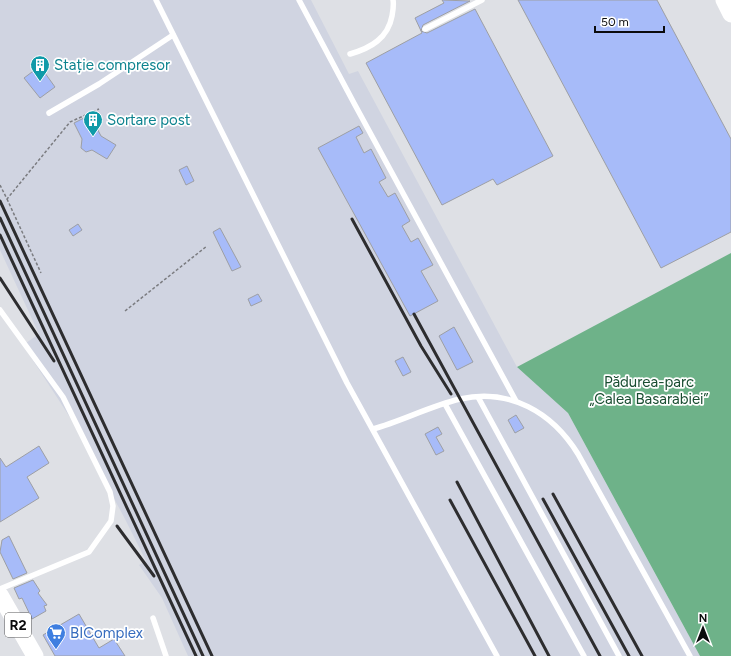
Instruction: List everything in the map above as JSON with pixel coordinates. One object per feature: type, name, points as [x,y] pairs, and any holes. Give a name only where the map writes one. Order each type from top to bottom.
[{"type":"main road","points":[[724,0],[731,14]]},
{"type":"main road","name":"R2","points":[[0,594],[35,656]]},
{"type":"lane","points":[[156,0],[347,383],[496,656]]},
{"type":"lane","points":[[300,0],[355,105],[516,400]]},
{"type":"lane","points":[[350,54],[361,51],[383,37],[391,22],[394,4],[392,0]]},
{"type":"lane","points":[[425,29],[482,0]]},
{"type":"lane","points":[[49,113],[99,84],[173,35]]},
{"type":"lane","points":[[0,310],[63,396],[110,492],[113,506],[111,521],[89,552],[0,589]]},
{"type":"lane","points":[[373,429],[460,399],[478,397],[516,400],[534,409],[555,424],[572,444],[690,656]]},
{"type":"lane","points":[[478,397],[619,656]]},
{"type":"lane","points":[[445,404],[584,656]]},
{"type":"lane","points":[[153,618],[166,656]]},
{"type":"path","points":[[7,199],[70,122],[99,109]]},
{"type":"path","points":[[0,185],[41,273]]},
{"type":"path","points":[[125,311],[207,246]]},
{"type":"shaded area","points":[[0,0],[311,0],[349,74],[358,71],[517,367],[568,413],[700,656],[188,656],[162,598],[139,565],[146,561],[125,519],[73,422],[23,345],[39,334],[0,250]]},
{"type":"green space","name":"Pădurea-parc „Calea Basarabiei”","points":[[731,253],[731,656],[700,656],[568,413],[517,367]]},
{"type":"building","points":[[442,0],[470,1],[423,25],[421,31],[415,18],[444,3]]},
{"type":"building","points":[[518,0],[657,0],[731,139],[731,232],[661,268]]},
{"type":"building","points":[[475,9],[553,156],[497,185],[493,179],[442,205],[366,63],[422,33],[421,31],[427,33]]},
{"type":"building","name":"Stație compresor","points":[[40,66],[55,87],[40,98],[24,78]]},
{"type":"building","name":"Sortare post","points":[[90,115],[101,136],[116,145],[107,159],[92,150],[86,152],[81,148],[82,139],[74,123]]},
{"type":"building","points":[[359,126],[363,133],[356,137],[364,153],[371,149],[386,178],[379,182],[388,197],[395,193],[410,221],[402,226],[411,242],[418,238],[433,265],[421,271],[438,301],[410,316],[318,148]]},
{"type":"building","points":[[187,166],[194,181],[186,185],[179,170]]},
{"type":"building","points":[[78,224],[82,230],[73,236],[69,230]]},
{"type":"building","points":[[220,228],[241,267],[232,271],[213,232]]},
{"type":"building","points":[[258,294],[262,301],[251,306],[248,299]]},
{"type":"building","points":[[454,327],[473,362],[457,370],[439,336]]},
{"type":"building","points":[[403,357],[411,372],[403,376],[395,361]]},
{"type":"building","points":[[516,415],[524,428],[515,433],[508,420]]},
{"type":"building","points":[[438,427],[442,434],[436,437],[444,451],[436,455],[425,434]]},
{"type":"building","points":[[39,446],[49,463],[27,477],[39,498],[0,522],[0,458],[6,467]]},
{"type":"building","points":[[9,536],[27,573],[13,579],[0,552],[2,540]]},
{"type":"building","points":[[33,580],[40,591],[38,593],[47,605],[44,606],[46,611],[32,619],[22,598],[19,599],[14,588]]},
{"type":"building","points":[[79,614],[99,648],[114,639],[125,656],[55,656],[43,635]]},
{"type":"railway","points":[[0,201],[212,656]]},
{"type":"railway","points":[[0,218],[203,656]]},
{"type":"railway","points":[[352,219],[421,346],[451,394]]},
{"type":"railway","points":[[0,235],[196,656]]},
{"type":"railway","points":[[0,278],[54,361]]},
{"type":"railway","points":[[414,314],[600,656]]},
{"type":"railway","points":[[457,482],[549,656]]},
{"type":"railway","points":[[553,494],[642,656]]},
{"type":"railway","points":[[543,499],[629,656]]},
{"type":"railway","points":[[450,500],[535,656]]},
{"type":"railway","points":[[117,526],[154,576]]},
{"type":"place","name":"Stație compresor","points":[[40,82]]},
{"type":"place","name":"Sortare post","points":[[93,137]]},
{"type":"place","name":"BIComplex","points":[[56,650]]}]
